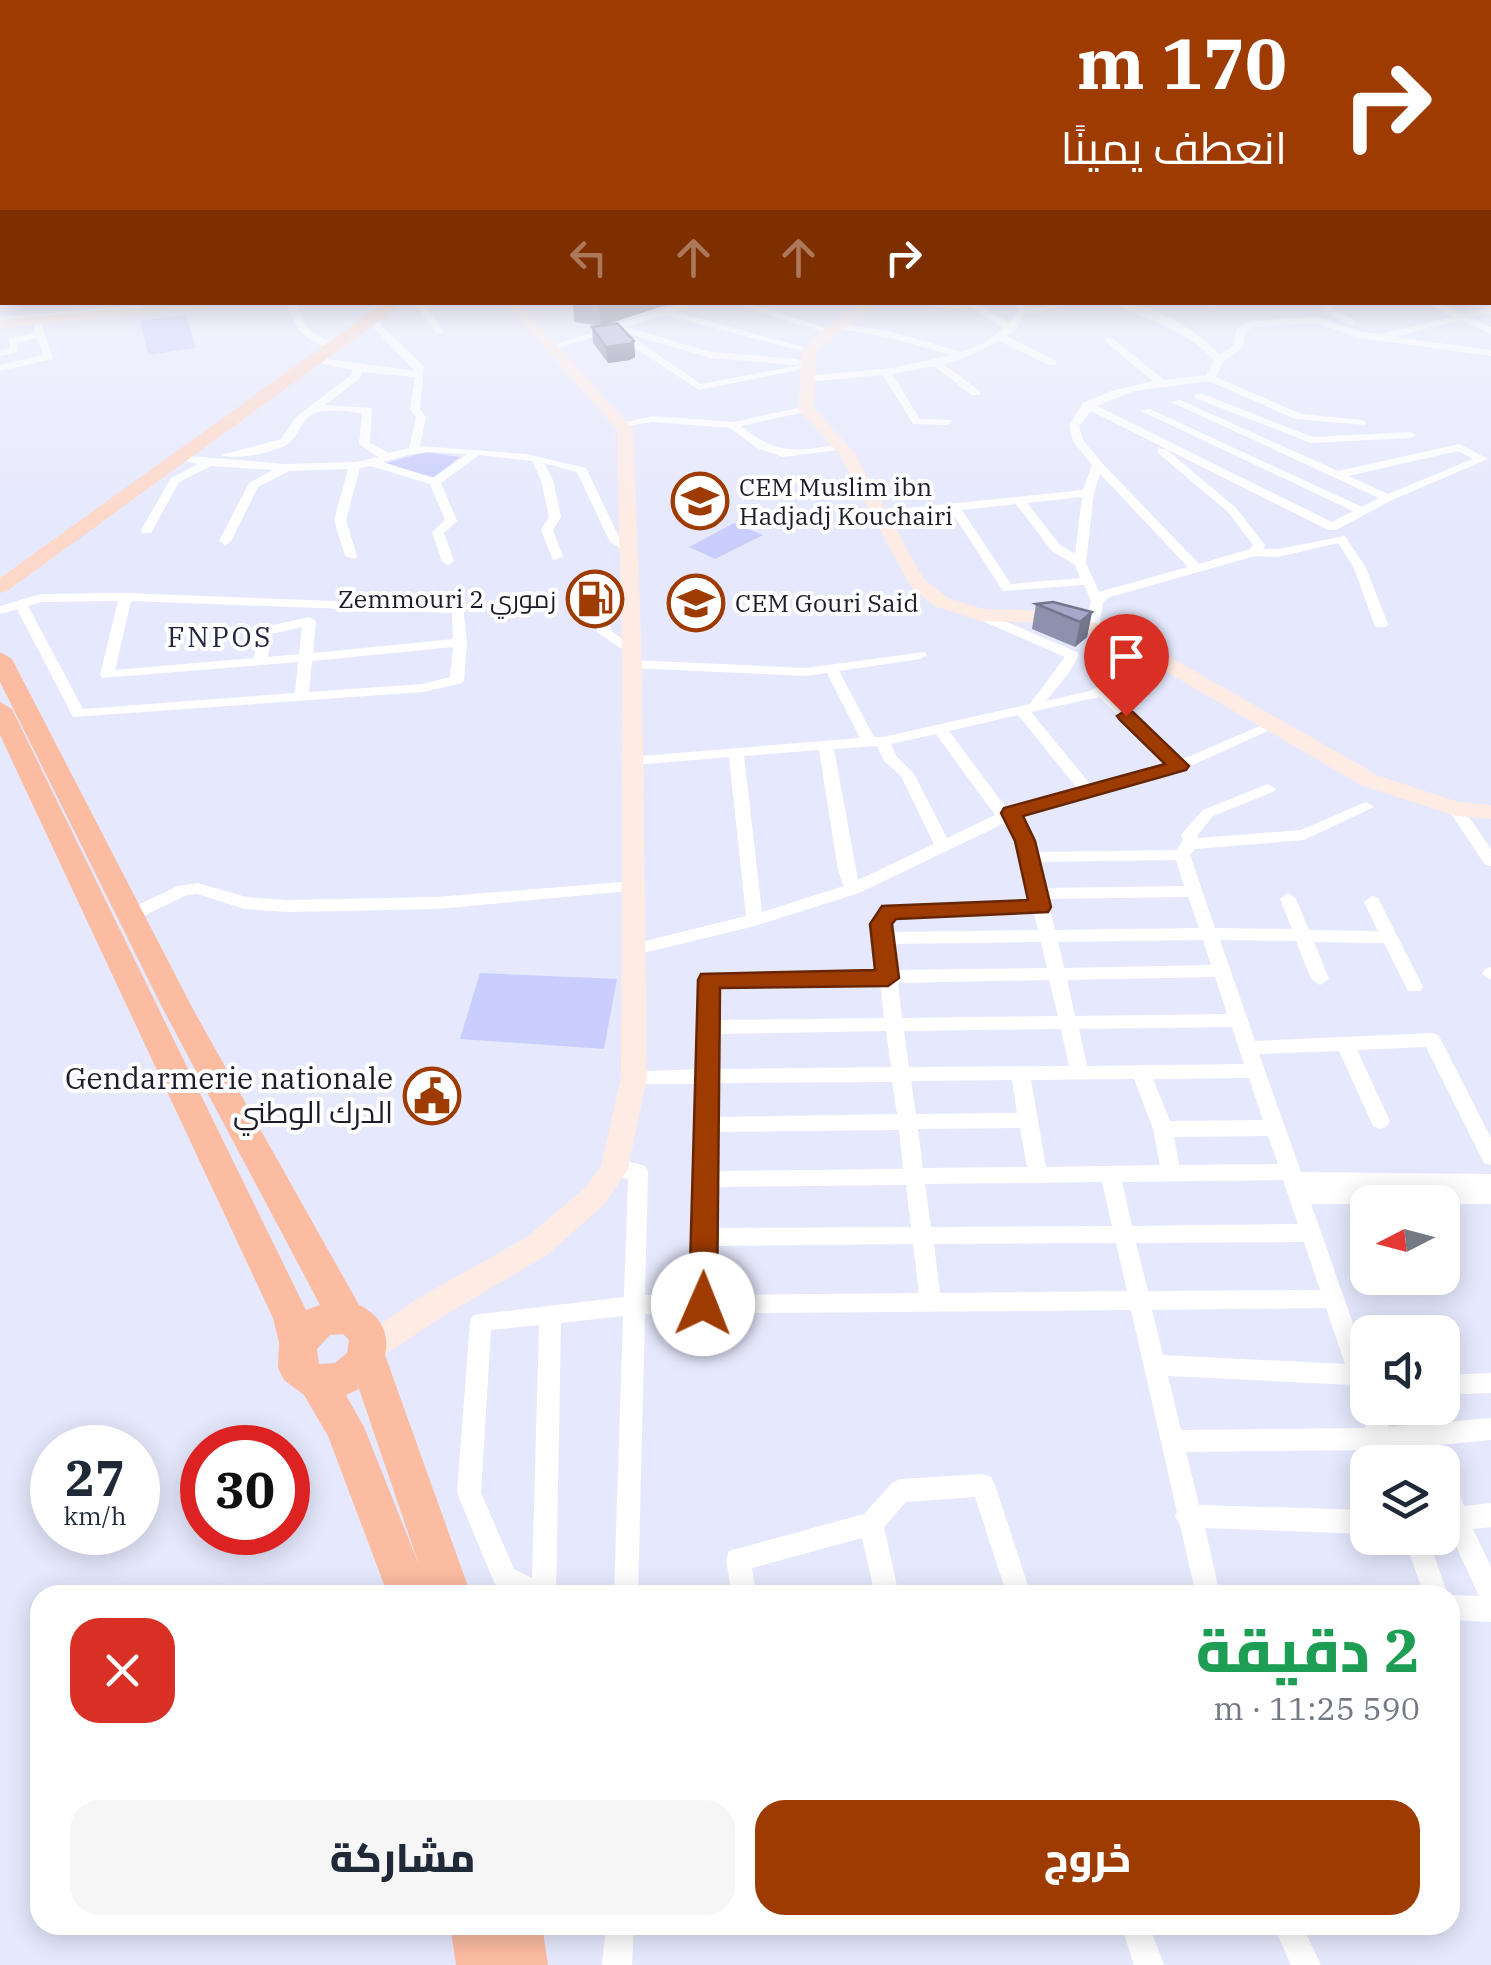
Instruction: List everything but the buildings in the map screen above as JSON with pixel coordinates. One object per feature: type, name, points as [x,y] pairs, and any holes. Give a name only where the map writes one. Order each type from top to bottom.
[{"type":"highway","points":[[0,658],[130,915],[358,1336],[446,1585]]},
{"type":"highway","points":[[0,710],[291,1318],[298,1343],[297,1368],[317,1382],[344,1426],[405,1585]]},
{"type":"highway","points":[[298,1343],[318,1322],[358,1336]]},
{"type":"highway","points":[[317,1382],[346,1378],[358,1336]]},
{"type":"highway","points":[[477,1935],[482,1965]]},
{"type":"highway","points":[[518,1935],[523,1965]]},
{"type":"main road","points":[[0,586],[186,458],[337,344]]},
{"type":"street","points":[[0,368],[50,357],[47,344]]},
{"type":"street","points":[[328,344],[334,346]]},
{"type":"street","points":[[395,344],[419,367],[416,409],[420,417],[414,450]]},
{"type":"street","points":[[358,1336],[426,1310],[537,1246],[595,1196],[614,1169],[634,1077],[634,760],[623,424],[548,344]]},
{"type":"street","points":[[551,347],[563,344]]},
{"type":"street","points":[[638,344],[699,387],[807,365]]},
{"type":"street","points":[[670,344],[710,355],[886,372],[936,364],[986,344]]},
{"type":"street","points":[[750,344],[807,365]]},
{"type":"street","points":[[823,344],[807,365],[806,409],[841,447],[916,580],[941,602],[982,615],[1072,655],[1072,662],[1044,688],[1029,709]]},
{"type":"street","points":[[923,344],[960,354]]},
{"type":"street","points":[[1013,344],[1052,363]]},
{"type":"street","points":[[1114,344],[1164,385]]},
{"type":"street","points":[[1197,344],[1220,360]]},
{"type":"street","points":[[1210,378],[1220,360],[1238,344]]},
{"type":"street","points":[[1427,344],[1491,353]]},
{"type":"street","points":[[316,359],[420,375]]},
{"type":"street","points":[[936,364],[976,392]]},
{"type":"street","points":[[186,458],[256,451],[286,441],[300,418],[355,377],[356,368]]},
{"type":"street","points":[[886,372],[917,422],[947,422]]},
{"type":"street","points":[[1196,568],[1078,441],[1074,426],[1085,410],[1118,392],[1210,378],[1299,418],[1361,424]]},
{"type":"street","points":[[1113,420],[1230,388]]},
{"type":"street","points":[[1200,396],[1311,440],[1411,435]]},
{"type":"street","points":[[1176,402],[1388,498]]},
{"type":"street","points":[[314,408],[368,410],[364,444],[389,458]]},
{"type":"street","points":[[623,424],[652,419],[733,426],[806,409]]},
{"type":"street","points":[[1085,410],[1332,527],[1388,498],[1482,459],[1459,447],[1336,475]]},
{"type":"street","points":[[1085,410],[1170,455],[1232,510],[1258,545],[1255,552]]},
{"type":"street","points":[[1146,411],[1362,512]]},
{"type":"street","points":[[733,426],[759,449],[774,454],[841,447]]},
{"type":"street","points":[[1197,460],[1253,436]]},
{"type":"street","points":[[186,458],[208,464],[354,465],[414,450],[536,459],[582,470],[614,539],[626,546]]},
{"type":"street","points":[[435,482],[474,454]]},
{"type":"street","points":[[536,459],[547,480],[555,517],[547,530],[557,557]]},
{"type":"street","points":[[374,463],[435,482]]},
{"type":"street","points":[[147,530],[175,480],[208,464]]},
{"type":"street","points":[[225,541],[253,484],[291,465]]},
{"type":"street","points":[[350,556],[340,520],[354,465]]},
{"type":"street","points":[[1098,465],[1088,493],[1080,562],[1098,601]]},
{"type":"street","points":[[435,482],[451,521],[438,532],[448,561]]},
{"type":"street","points":[[879,515],[1088,493]]},
{"type":"street","points":[[1018,500],[1056,548],[1080,562]]},
{"type":"street","points":[[954,506],[1007,588],[1088,581]]},
{"type":"street","points":[[1092,628],[1098,601],[1106,594],[1255,552],[1278,553],[1341,540],[1360,568],[1381,624]]},
{"type":"street","points":[[0,610],[41,598],[458,609],[458,680],[423,688],[78,714],[21,604]]},
{"type":"street","points":[[125,598],[107,675],[460,642]]},
{"type":"street","points":[[302,697],[309,621],[320,604]]},
{"type":"street","points":[[982,615],[1050,616],[1118,635],[1371,781],[1456,809],[1491,812]]},
{"type":"street","points":[[260,662],[266,630],[309,621]]},
{"type":"street","points":[[632,658],[805,672],[920,655]]},
{"type":"street","points":[[634,760],[876,741],[940,729],[1100,691],[1156,656]]},
{"type":"street","points":[[831,668],[876,741],[907,774],[943,845]]},
{"type":"street","points":[[1100,691],[1179,766]]},
{"type":"street","points":[[1029,709],[1086,790]]},
{"type":"street","points":[[635,949],[755,920],[854,889],[1008,815],[1179,766],[1274,725]]},
{"type":"street","points":[[940,729],[1008,815],[1029,857],[1080,1073]]},
{"type":"street","points":[[826,746],[846,870],[854,889]]},
{"type":"street","points":[[736,752],[755,920]]},
{"type":"street","points":[[1268,789],[1208,814],[1189,835],[1188,849],[1195,891],[1220,971],[1350,1342]]},
{"type":"street","points":[[1029,857],[1188,849],[1304,835],[1366,807]]},
{"type":"street","points":[[1456,809],[1491,861]]},
{"type":"street","points":[[130,915],[184,890],[198,888],[245,903],[288,906],[438,903],[634,886]]},
{"type":"street","points":[[931,1302],[881,924],[890,912],[1195,891]]},
{"type":"street","points":[[1288,899],[1320,978]]},
{"type":"street","points":[[1372,902],[1414,987]]},
{"type":"street","points":[[883,938],[1209,934],[1391,937]]},
{"type":"street","points":[[703,1304],[709,980],[1220,971]]},
{"type":"street","points":[[708,1026],[1239,1020]]},
{"type":"street","points":[[1248,1048],[1432,1040],[1491,1157]]},
{"type":"street","points":[[1345,1045],[1380,1120]]},
{"type":"street","points":[[634,1077],[1256,1071]]},
{"type":"street","points":[[1141,1072],[1162,1129],[1171,1174]]},
{"type":"street","points":[[1020,1074],[1038,1176]]},
{"type":"street","points":[[706,1125],[1028,1120]]},
{"type":"street","points":[[1162,1129],[1276,1128]]},
{"type":"street","points":[[614,1169],[638,1172],[626,1585]]},
{"type":"street","points":[[705,1179],[1171,1174],[1491,1196]]},
{"type":"street","points":[[1110,1175],[1205,1585]]},
{"type":"street","points":[[1295,1183],[1491,1182]]},
{"type":"street","points":[[704,1237],[1312,1232]]},
{"type":"street","points":[[520,1585],[505,1578],[468,1493],[481,1322],[634,1305],[1334,1299]]},
{"type":"street","points":[[542,1585],[550,1315]]},
{"type":"street","points":[[1153,1365],[1350,1376]]},
{"type":"street","points":[[1460,1384],[1491,1383]]},
{"type":"street","points":[[1402,1445],[1432,1434],[1491,1429]]},
{"type":"street","points":[[1432,1434],[1435,1445]]},
{"type":"street","points":[[1170,1441],[1350,1449]]},
{"type":"street","points":[[742,1585],[738,1560],[871,1524],[900,1491],[983,1485],[1016,1585]]},
{"type":"street","points":[[1460,1519],[1491,1515]]},
{"type":"street","points":[[1188,1516],[1350,1521]]},
{"type":"street","points":[[871,1524],[886,1585]]},
{"type":"street","points":[[1460,1539],[1491,1594]]},
{"type":"street","points":[[1422,1555],[1432,1585]]},
{"type":"street","points":[[1460,1607],[1491,1609]]},
{"type":"street","points":[[616,1965],[619,1935]]},
{"type":"street","points":[[1138,1935],[1149,1965]]},
{"type":"street","points":[[1292,1935],[1306,1965]]},
{"type":"shaded area","points":[[145,344],[195,344],[196,348],[148,355]]},
{"type":"shaded area","points":[[425,452],[460,457],[434,477],[383,464]]},
{"type":"shaded area","points":[[734,523],[763,535],[715,559],[689,547]]},
{"type":"shaded area","points":[[480,973],[617,979],[604,1049],[460,1039]]},
{"type":"place","name":"CEM Muslim ibn Hadjadj Kouchairi","points":[[700,501]]},
{"type":"place","name":"Zemmouri 2 زموري","points":[[595,599]]},
{"type":"place","name":"CEM Gouri Said","points":[[696,603]]},
{"type":"place","name":"Gendarmerie nationale الدرك الوطني","points":[[432,1096]]},
{"type":"district","name":"FNPOS","points":[[220,637]]},
{"type":"route","points":[[703,1304],[709,980],[888,978],[881,924],[890,912],[1040,907],[1025,841],[1012,813],[1179,766],[1126,716]]}]
